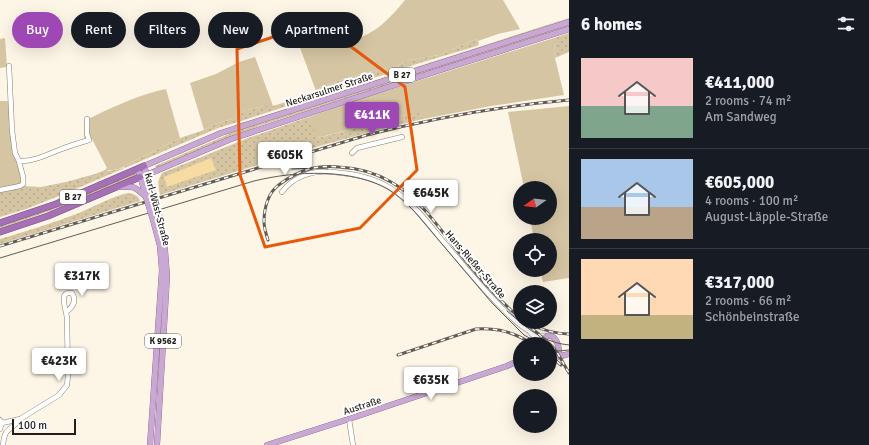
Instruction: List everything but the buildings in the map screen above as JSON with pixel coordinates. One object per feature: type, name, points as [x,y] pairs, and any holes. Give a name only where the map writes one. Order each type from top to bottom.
[{"type":"highway","name":"B 27","points":[[0,223],[56,204],[141,167]]},
{"type":"highway","name":"B 27","points":[[0,232],[48,216],[118,188],[140,177]]},
{"type":"main road","name":"Neckarsulmer Straße","points":[[141,167],[221,134],[569,22]]},
{"type":"main road","name":"Neckarsulmer Straße","points":[[147,175],[230,139],[569,29]]},
{"type":"main road","name":"Karl-Wüst-Straße","points":[[141,167],[147,175],[160,218],[164,238],[167,276],[157,445]]},
{"type":"main road","name":"Karl-Wüst-Straße","points":[[141,167],[140,177],[160,246],[162,270],[151,427],[148,445]]},
{"type":"main road","name":"B 27","points":[[140,177],[147,175]]},
{"type":"main road","points":[[118,188],[127,186],[135,187],[146,197]]},
{"type":"main road","points":[[546,337],[556,337]]},
{"type":"main road","points":[[557,338],[561,341],[562,345],[563,351],[561,356]]},
{"type":"main road","points":[[557,359],[569,354]]},
{"type":"main road","name":"Austraße","points":[[267,445],[513,363]]},
{"type":"main road","name":"Austraße","points":[[507,366],[513,365]]},
{"type":"street","points":[[0,190],[24,184],[19,162],[15,153],[12,130],[9,66]]},
{"type":"street","points":[[19,162],[36,159],[89,140],[87,134],[87,119]]},
{"type":"street","points":[[352,152],[356,148],[402,137]]},
{"type":"street","name":"Hans-Rießer-Straße","points":[[282,192],[286,185],[301,176],[323,171],[349,173],[370,178],[390,187],[416,209],[457,258],[520,326],[530,332],[546,337]]},
{"type":"street","points":[[3,445],[6,432],[9,428],[16,424],[20,419],[59,395],[67,385],[66,312]]},
{"type":"street","name":"Hans-Rießer-Straße","points":[[530,332],[534,337]]},
{"type":"street","points":[[0,429],[1,422],[20,419]]},
{"type":"street","points":[[348,419],[353,445]]},
{"type":"street","points":[[0,440],[3,445]]},
{"type":"highlighted area","points":[[318,22],[405,87],[417,170],[360,228],[265,247],[240,175],[237,49]]},
{"type":"shaded area","points":[[405,0],[503,0],[520,29],[498,34],[478,41],[476,39],[439,55],[410,60],[394,67],[363,73],[323,86],[316,91],[300,48],[363,48],[363,36],[377,28],[391,16]]},
{"type":"shaded area","points":[[569,19],[235,126],[235,125]]},
{"type":"shaded area","points":[[569,24],[569,26],[259,126],[156,168],[155,166],[236,131]]},
{"type":"shaded area","points":[[569,33],[569,52],[555,58],[554,38]]},
{"type":"shaded area","points":[[5,38],[7,67],[0,68],[0,39]]},
{"type":"shaded area","points":[[554,38],[555,58],[564,95],[491,106],[423,119],[418,111],[317,138],[309,117],[351,102]]},
{"type":"shaded area","points":[[476,39],[479,44],[477,46],[218,128],[64,194],[26,209],[0,217],[0,192],[22,186],[41,187],[66,182],[105,170],[109,171],[123,168],[128,164],[180,138],[235,118],[244,111],[263,106],[273,106],[292,100],[316,91],[323,86],[363,73],[394,67],[410,60],[439,55]]},
{"type":"shaded area","points":[[255,57],[273,106],[263,106],[244,111],[235,118],[215,124],[204,130],[190,83],[216,74],[239,62]]},
{"type":"shaded area","points":[[166,89],[180,138],[123,167],[114,170],[105,170],[107,168],[92,139],[85,142],[84,121],[134,98]]},
{"type":"shaded area","points":[[0,101],[10,101],[17,161],[22,186],[0,192]]},
{"type":"shaded area","points":[[569,106],[569,278],[543,282],[542,277],[557,277],[557,233],[533,233],[531,225],[557,225],[557,181],[523,181],[508,112]]},
{"type":"shaded area","points":[[418,110],[423,119],[323,145],[160,195],[158,184],[162,173],[248,138],[309,117],[318,138]]},
{"type":"shaded area","points":[[211,158],[216,170],[167,187],[164,177]]},
{"type":"shaded area","points":[[134,174],[137,175],[103,190],[0,228],[0,226],[63,204]]},
{"type":"shaded area","points":[[128,193],[136,195],[140,201],[0,244],[0,239],[69,217],[109,199]]},
{"type":"tram line","points":[[292,169],[328,169]]},
{"type":"tram line","points":[[0,258],[254,181],[287,175],[322,173],[357,177],[373,182],[399,196],[414,211],[492,303],[528,337]]},
{"type":"tram line","points":[[507,311],[513,316]]},
{"type":"tram line","points":[[529,329],[543,338],[569,345]]},
{"type":"tram line","points":[[557,351],[569,350]]},
{"type":"railway","points":[[0,246],[367,135],[468,113],[569,100]]},
{"type":"railway","points":[[268,240],[265,231],[264,217],[266,206],[272,191],[276,187],[294,175],[315,168],[353,168],[379,176],[401,188],[410,195],[434,221],[486,285],[513,311]]},
{"type":"railway","points":[[411,194],[423,199],[434,200]]},
{"type":"railway","points":[[398,355],[476,329],[499,330],[521,337]]},
{"type":"railway","points":[[533,329],[552,346],[569,373]]},
{"type":"railway","points":[[541,329],[569,334]]},
{"type":"railway","points":[[557,362],[561,365]]}]
